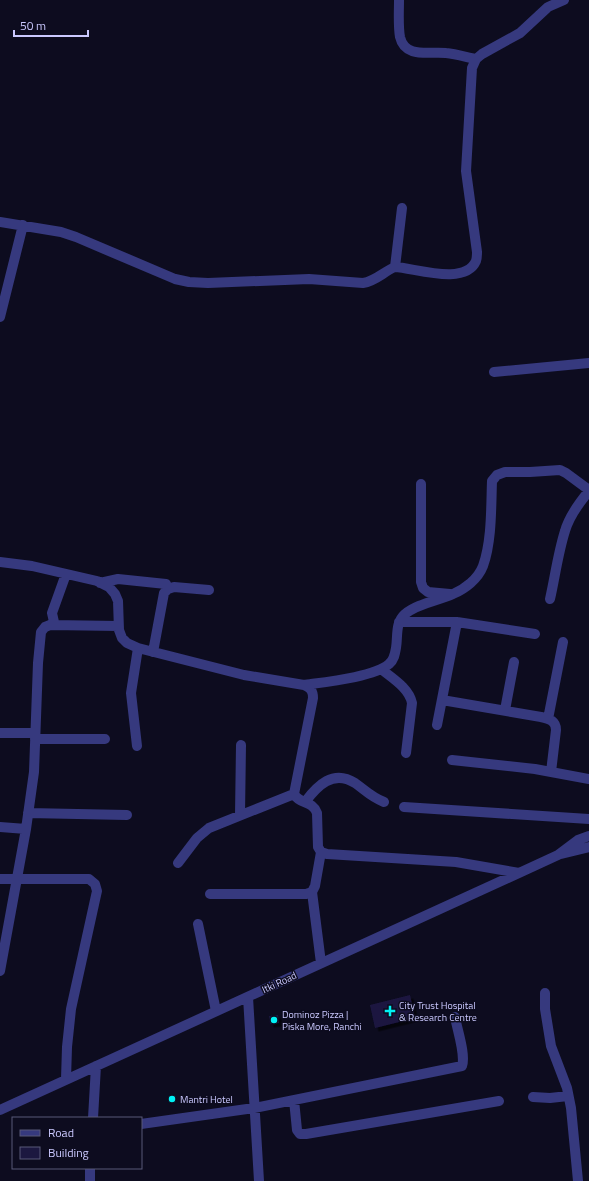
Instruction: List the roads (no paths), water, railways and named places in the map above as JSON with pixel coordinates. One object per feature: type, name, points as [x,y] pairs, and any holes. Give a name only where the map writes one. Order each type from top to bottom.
[{"type":"street","points":[[399,0],[400,37],[403,44],[409,50],[416,53],[445,53],[476,59]]},
{"type":"street","points":[[0,222],[61,232],[175,279],[188,282],[309,279],[363,283],[371,282],[395,266],[446,275],[469,269],[476,262],[478,252],[466,171],[472,68],[476,59],[482,54],[520,33],[548,7],[564,0]]},
{"type":"street","points":[[395,266],[402,208]]},
{"type":"street","points":[[0,317],[23,225]]},
{"type":"street","points":[[494,372],[589,363]]},
{"type":"street","points":[[304,685],[348,678],[381,669],[390,664],[394,657],[396,647],[396,632],[399,622],[404,614],[413,609],[454,594],[476,577],[483,566],[487,548],[492,481],[497,475],[506,472],[560,470],[589,490],[569,521],[565,532],[550,599]]},
{"type":"street","points":[[421,484],[421,582],[423,588],[428,592],[454,594]]},
{"type":"street","points":[[0,562],[32,566],[100,583],[109,587],[116,594],[118,601],[119,626],[122,638],[127,643],[138,648],[244,675],[310,687],[313,691],[313,698],[294,794],[296,799],[312,805],[317,813],[318,848],[321,852],[327,854],[456,862],[519,873]]},
{"type":"street","points":[[0,971],[2,948],[26,829],[34,772],[41,632],[45,627],[54,622],[52,613],[66,574]]},
{"type":"street","points":[[100,583],[118,579],[166,584]]},
{"type":"street","points":[[153,652],[164,593],[168,589],[174,587],[209,590]]},
{"type":"street","points":[[399,622],[458,622],[535,634]]},
{"type":"street","points":[[437,725],[458,622]]},
{"type":"street","points":[[50,625],[119,626]]},
{"type":"street","points":[[548,719],[563,642]]},
{"type":"street","points":[[137,746],[130,693],[138,648]]},
{"type":"street","points":[[505,710],[514,662]]},
{"type":"street","points":[[381,669],[411,696],[412,702],[406,753]]},
{"type":"street","points":[[442,700],[505,710],[548,719],[553,722],[556,725],[551,772]]},
{"type":"street","points":[[0,733],[106,739]]},
{"type":"street","points":[[240,745],[240,815]]},
{"type":"street","points":[[452,760],[551,772],[589,779]]},
{"type":"street","points":[[305,802],[316,788],[332,778],[342,778],[354,783],[370,795],[384,802]]},
{"type":"street","points":[[178,863],[204,831],[294,794]]},
{"type":"street","points":[[404,807],[589,819]]},
{"type":"street","points":[[28,813],[126,815]]},
{"type":"street","points":[[0,827],[26,829]]},
{"type":"street","points":[[558,855],[578,840],[589,836]]},
{"type":"street","points":[[558,855],[580,851],[589,847]]},
{"type":"street","points":[[321,852],[315,886],[312,892],[322,963]]},
{"type":"street","name":"Itki Road","points":[[0,1110],[558,855]]},
{"type":"street","points":[[0,879],[89,879],[95,884],[95,900],[71,1009],[67,1047],[66,1079]]},
{"type":"street","points":[[210,894],[306,894],[312,892]]},
{"type":"street","points":[[198,924],[216,1011]]},
{"type":"street","points":[[545,993],[545,1009],[551,1046],[567,1088],[571,1108],[578,1181]]},
{"type":"street","points":[[248,997],[259,1181]]},
{"type":"street","points":[[142,1124],[254,1108],[462,1066],[463,1053],[455,1017]]},
{"type":"street","points":[[93,1117],[96,1066]]},
{"type":"street","points":[[533,1097],[550,1098],[568,1096]]},
{"type":"street","points":[[294,1100],[297,1130],[300,1134],[499,1101]]},
{"type":"street","points":[[90,1169],[90,1181]]},
{"type":"place","name":"City Trust Hospital & Research Centre","points":[[390,1011]]},
{"type":"place","name":"Dominoz Pizza | Piska More, Ranchi","points":[[274,1020]]},
{"type":"place","name":"Mantri Hotel","points":[[172,1099]]}]
